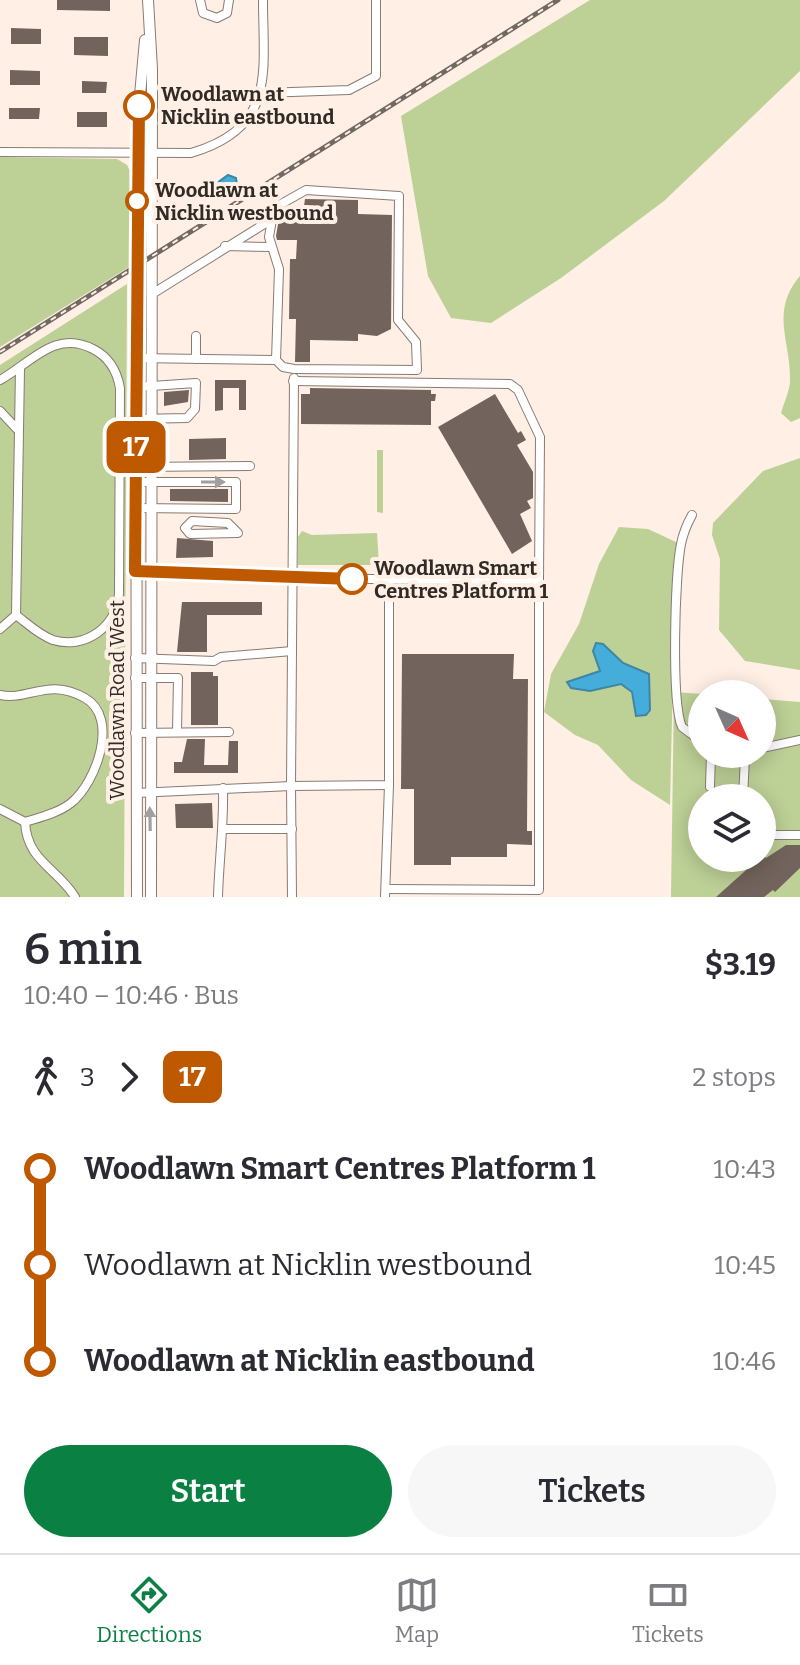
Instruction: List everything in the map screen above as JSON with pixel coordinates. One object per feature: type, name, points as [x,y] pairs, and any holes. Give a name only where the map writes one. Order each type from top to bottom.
[{"type":"main road","name":"Woodlawn Road West","points":[[137,897],[135,482],[138,154],[148,0]]},
{"type":"main road","name":"Woodlawn Road West","points":[[148,23],[152,69],[149,508],[151,897]]},
{"type":"street","points":[[200,0],[203,13],[217,18],[227,13],[229,0]]},
{"type":"street","points":[[0,152],[191,153],[215,146],[242,125],[263,93],[263,0]]},
{"type":"street","points":[[263,93],[349,90],[376,76],[376,0]]},
{"type":"street","points":[[136,358],[276,360],[283,367],[294,369],[417,370],[416,342],[398,320],[399,196],[306,190],[274,208],[269,221],[271,247],[279,269],[276,360]]},
{"type":"street","points":[[152,294],[224,246],[269,221]]},
{"type":"street","points":[[224,246],[271,247]]},
{"type":"street","points":[[196,336],[196,359]]},
{"type":"street","points":[[0,380],[55,343],[70,341],[101,353],[115,372],[121,396],[117,606],[107,625],[93,636],[73,643],[52,639],[16,615]]},
{"type":"street","points":[[0,629],[16,615],[20,369]]},
{"type":"street","points":[[292,897],[294,369]]},
{"type":"street","points":[[293,381],[510,384],[518,390],[540,437],[539,890],[386,893],[389,580]]},
{"type":"street","points":[[136,387],[196,383],[195,409],[187,418],[136,419]]},
{"type":"street","points":[[0,411],[18,430]]},
{"type":"street","points":[[136,467],[250,466]]},
{"type":"street","points":[[135,482],[236,482],[236,509],[135,508]]},
{"type":"street","points":[[688,732],[682,727],[677,696],[678,569],[681,545],[692,515]]},
{"type":"street","points":[[192,521],[224,523],[238,533],[190,534],[185,528],[192,521]]},
{"type":"street","points":[[135,571],[293,578],[539,581]]},
{"type":"street","points":[[135,658],[214,661],[221,657],[292,651]]},
{"type":"street","points":[[135,678],[178,678],[177,732]]},
{"type":"street","points":[[0,695],[41,688],[73,693],[93,704],[101,721],[102,743],[82,791],[62,809],[25,822],[0,809]]},
{"type":"street","points":[[135,733],[229,732]]},
{"type":"street","points":[[776,745],[800,740]]},
{"type":"street","points":[[136,793],[389,785]]},
{"type":"street","points":[[218,897],[220,843],[225,829],[223,788]]},
{"type":"street","points":[[25,822],[29,845],[39,862],[75,897]]},
{"type":"street","points":[[225,829],[292,829]]},
{"type":"street","points":[[776,835],[800,835]]},
{"type":"green space","points":[[590,0],[800,0],[800,71],[664,201],[561,278],[491,323],[451,318],[428,276],[401,116]]},
{"type":"green space","points":[[0,157],[117,159],[127,165],[132,175],[129,267],[0,347]]},
{"type":"green space","points":[[800,276],[800,418],[791,422],[781,413],[790,382],[784,315],[791,289]]},
{"type":"green space","points":[[127,284],[124,897],[0,897],[0,365]]},
{"type":"green space","points":[[377,450],[383,450],[383,513],[377,512]]},
{"type":"green space","points":[[800,458],[800,670],[745,661],[719,630],[720,559],[712,535],[713,523],[763,471]]},
{"type":"green space","points":[[619,527],[648,529],[676,542],[670,805],[631,780],[598,745],[575,735],[544,712],[551,674],[579,624],[599,564]],"holes":[[[603,644],[623,663],[649,674],[636,716],[631,692],[621,684],[590,691],[568,682],[600,671],[598,658]]]},
{"type":"green space","points":[[302,531],[312,535],[377,533],[379,565],[298,565],[298,537]]},
{"type":"green space","points":[[478,561],[480,565],[487,561],[486,570],[404,572],[404,568],[477,569]]},
{"type":"green space","points":[[405,586],[456,586],[465,590],[405,591]]},
{"type":"green space","points":[[674,692],[688,693],[688,768],[776,768],[776,700],[800,702],[800,897],[671,897]]},
{"type":"water","points":[[228,175],[236,178],[237,185],[215,194],[213,186]]},
{"type":"water","points":[[596,643],[603,644],[623,663],[649,674],[650,710],[646,715],[636,716],[632,692],[621,684],[590,691],[571,688],[567,682],[600,671],[593,651]]},
{"type":"building","points":[[57,0],[110,0],[110,11],[57,10]]},
{"type":"building","points":[[11,28],[41,29],[41,44],[11,44]]},
{"type":"building","points":[[74,37],[108,37],[108,56],[74,55]]},
{"type":"building","points":[[10,70],[40,71],[40,85],[10,85]]},
{"type":"building","points":[[82,81],[107,82],[106,93],[82,93]]},
{"type":"building","points":[[9,108],[40,108],[39,119],[9,119]]},
{"type":"building","points":[[77,112],[107,112],[107,127],[77,127]]},
{"type":"building","points":[[305,199],[358,200],[358,214],[392,215],[391,329],[377,336],[358,334],[358,341],[310,340],[310,362],[295,362],[296,319],[289,319],[290,259],[296,259],[297,240],[277,240],[276,236],[280,213],[303,213]]},
{"type":"building","points":[[215,380],[246,380],[246,410],[239,410],[239,388],[223,388],[223,410],[215,411]]},
{"type":"building","points":[[310,388],[431,390],[431,394],[436,394],[435,401],[431,401],[431,425],[301,424],[301,394],[310,394]]},
{"type":"building","points":[[189,390],[188,402],[164,406],[164,392]]},
{"type":"building","points":[[495,394],[518,433],[521,431],[526,440],[517,445],[533,472],[533,498],[527,501],[531,508],[520,514],[532,541],[512,554],[438,427]]},
{"type":"building","points":[[226,438],[226,459],[189,460],[189,439]]},
{"type":"building","points":[[170,489],[228,489],[228,502],[170,501]]},
{"type":"building","points":[[177,538],[213,541],[213,557],[176,558]]},
{"type":"building","points":[[182,602],[262,602],[262,615],[207,615],[207,652],[177,652]]},
{"type":"building","points":[[402,654],[514,654],[513,679],[528,679],[527,831],[532,831],[532,845],[507,844],[507,857],[451,857],[451,865],[414,865],[414,789],[401,789]]},
{"type":"building","points":[[191,672],[213,672],[213,676],[218,676],[218,725],[191,725]]},
{"type":"building","points":[[187,739],[205,739],[204,765],[228,765],[229,741],[238,741],[238,773],[174,773],[174,762],[182,762]]},
{"type":"building","points":[[212,803],[213,828],[176,828],[175,804]]},
{"type":"building","points":[[786,845],[800,845],[800,868],[775,892],[773,890],[764,897],[716,897],[744,872],[776,872],[776,852]]},
{"type":"railway","points":[[0,352],[558,0]]},
{"type":"bus line","name":"17","points":[[139,106],[135,571],[352,579]]},
{"type":"place","name":"Woodlawn at Nicklin eastbound","points":[[139,106]]},
{"type":"place","name":"Woodlawn at Nicklin westbound","points":[[137,201]]},
{"type":"place","name":"Woodlawn Smart Centres Platform 1","points":[[352,579]]}]
